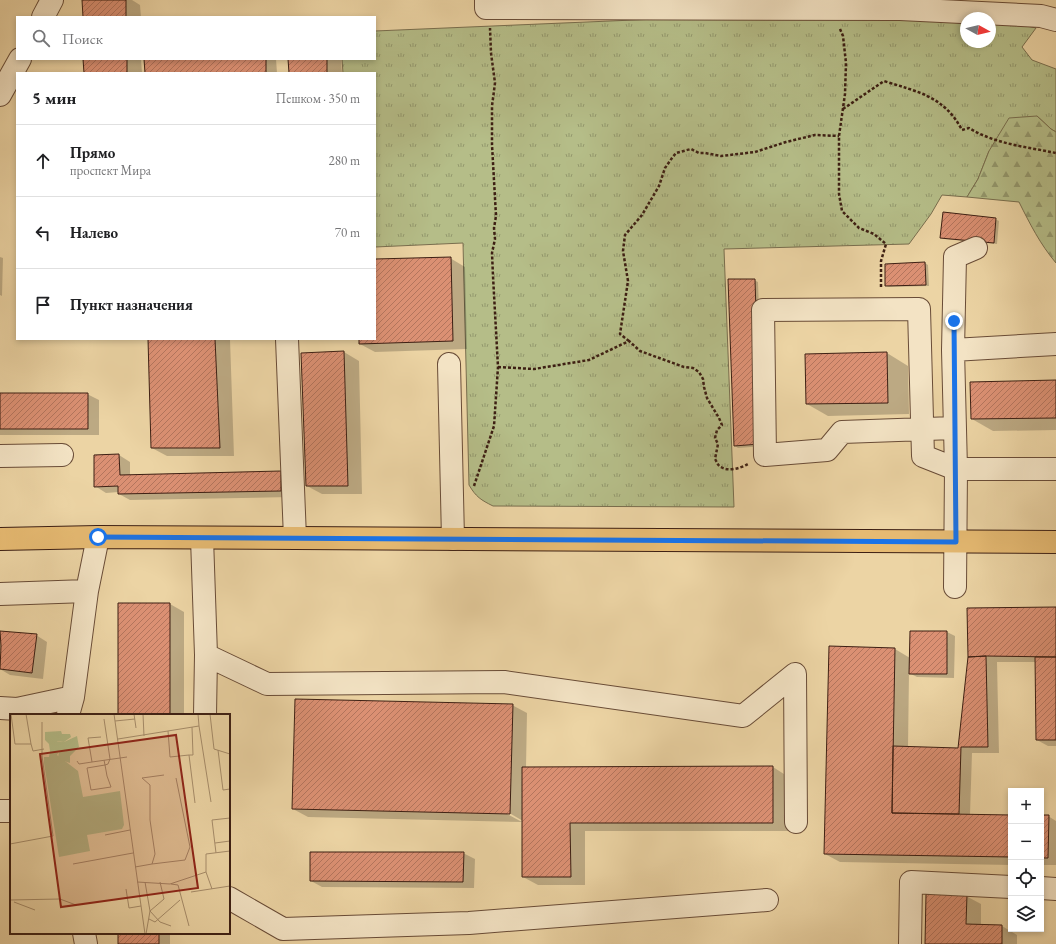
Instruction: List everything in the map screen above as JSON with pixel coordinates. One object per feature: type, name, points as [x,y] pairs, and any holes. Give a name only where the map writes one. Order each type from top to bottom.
[{"type":"main road","points":[[0,539],[98,537],[1056,542]]},
{"type":"street","points":[[44,16],[52,0]]},
{"type":"street","points":[[486,4],[900,9],[1041,16],[1056,20]]},
{"type":"street","points":[[0,95],[19,60]]},
{"type":"street","points":[[955,587],[956,469],[953,350],[955,257],[976,248]]},
{"type":"street","points":[[954,428],[922,429],[842,432],[827,450],[765,455],[763,310],[919,309],[922,429],[923,456],[956,469],[1056,469]]},
{"type":"street","points":[[287,340],[295,538]]},
{"type":"street","points":[[953,350],[1056,344]]},
{"type":"street","points":[[449,364],[453,539]]},
{"type":"street","points":[[0,456],[62,455]]},
{"type":"street","points":[[0,708],[17,709],[71,706],[87,591],[98,537]]},
{"type":"street","points":[[202,538],[206,655],[205,714]]},
{"type":"street","points":[[0,594],[87,591]]},
{"type":"street","points":[[206,655],[267,684],[504,682],[743,716],[795,674],[796,822]]},
{"type":"street","points":[[910,944],[911,882],[1008,887]]},
{"type":"street","points":[[1044,888],[1056,889]]},
{"type":"street","points":[[230,899],[283,929],[469,923],[767,900]]},
{"type":"street","points":[[84,934],[86,944]]},
{"type":"path","points":[[473,489],[494,426],[498,367],[492,253],[495,239],[494,228],[496,216],[492,145],[492,106],[495,84],[486,4]]},
{"type":"path","points":[[836,9],[843,36],[846,63],[845,94],[839,136],[839,194],[842,211],[859,228],[874,234],[886,244],[880,261],[882,309]]},
{"type":"path","points":[[842,109],[884,81],[919,92],[938,101],[957,120],[962,130],[969,128],[980,134],[1006,143],[1056,153]]},
{"type":"path","points":[[765,455],[742,467],[727,470],[720,467],[715,459],[718,444],[715,438],[722,425],[707,398],[703,379],[699,372],[693,368],[684,367],[640,351],[620,334],[628,281],[623,251],[625,235],[642,215],[659,186],[665,168],[676,153],[691,149],[699,153],[721,156],[755,152],[815,135],[839,136]]},
{"type":"path","points":[[498,367],[534,370],[589,360],[629,341]]},
{"type":"green space","points":[[681,18],[960,18],[960,48],[996,48],[996,19],[1036,28],[1022,47],[1032,60],[1056,69],[1056,132],[1037,116],[989,151],[978,179],[967,197],[942,195],[931,214],[909,244],[724,249],[734,507],[493,506],[479,498],[469,485],[463,243],[376,247],[376,72],[343,72],[342,60],[376,60],[376,31]]},
{"type":"green space","points":[[1037,116],[1056,132],[1056,263],[1040,241],[1019,202],[967,197],[978,179],[989,151],[1009,118]]},
{"type":"building","points":[[82,0],[126,0],[126,16],[83,16]]},
{"type":"building","points":[[83,60],[127,60],[127,72],[84,72]]},
{"type":"building","points":[[144,60],[266,60],[266,72],[145,72]]},
{"type":"building","points":[[288,60],[327,60],[327,72],[289,72]]},
{"type":"building","points":[[943,212],[996,218],[994,243],[940,238]]},
{"type":"building","points":[[451,257],[453,341],[359,344],[359,340],[376,340],[376,259]]},
{"type":"building","points":[[925,262],[926,285],[885,286],[885,264]]},
{"type":"building","points":[[728,279],[755,279],[760,444],[734,446]]},
{"type":"building","points":[[148,340],[215,340],[220,448],[151,448]]},
{"type":"building","points":[[344,351],[348,486],[306,486],[301,353]]},
{"type":"building","points":[[887,352],[888,403],[806,404],[805,354]]},
{"type":"building","points":[[1056,380],[1056,418],[971,419],[970,382]]},
{"type":"building","points":[[0,393],[88,393],[88,429],[0,429]]},
{"type":"building","points":[[119,454],[120,475],[281,471],[281,491],[118,494],[118,486],[94,487],[94,455]]},
{"type":"building","points":[[118,603],[170,603],[170,714],[118,714]]},
{"type":"building","points":[[1056,607],[1056,657],[968,657],[967,608]]},
{"type":"building","points":[[0,631],[37,634],[32,673],[0,669]]},
{"type":"building","points":[[910,631],[947,631],[947,674],[909,674]]},
{"type":"building","points":[[829,646],[895,648],[892,813],[1008,815],[1008,857],[824,854]]},
{"type":"building","points":[[986,656],[988,747],[961,747],[959,814],[892,813],[893,746],[958,748],[968,657]]},
{"type":"building","points":[[1035,657],[1056,657],[1056,740],[1036,740]]},
{"type":"building","points":[[295,699],[513,704],[510,814],[292,809]]},
{"type":"building","points":[[773,766],[773,823],[570,823],[571,877],[522,877],[522,767]]},
{"type":"building","points":[[1044,815],[1049,815],[1048,858],[1044,858]]},
{"type":"building","points":[[310,852],[464,852],[463,882],[310,881]]},
{"type":"building","points":[[926,894],[967,895],[966,924],[1002,925],[1002,944],[925,944]]},
{"type":"building","points":[[118,934],[159,934],[159,944],[118,944]]},
{"type":"route","points":[[98,537],[956,542],[953,350],[954,321]]}]
